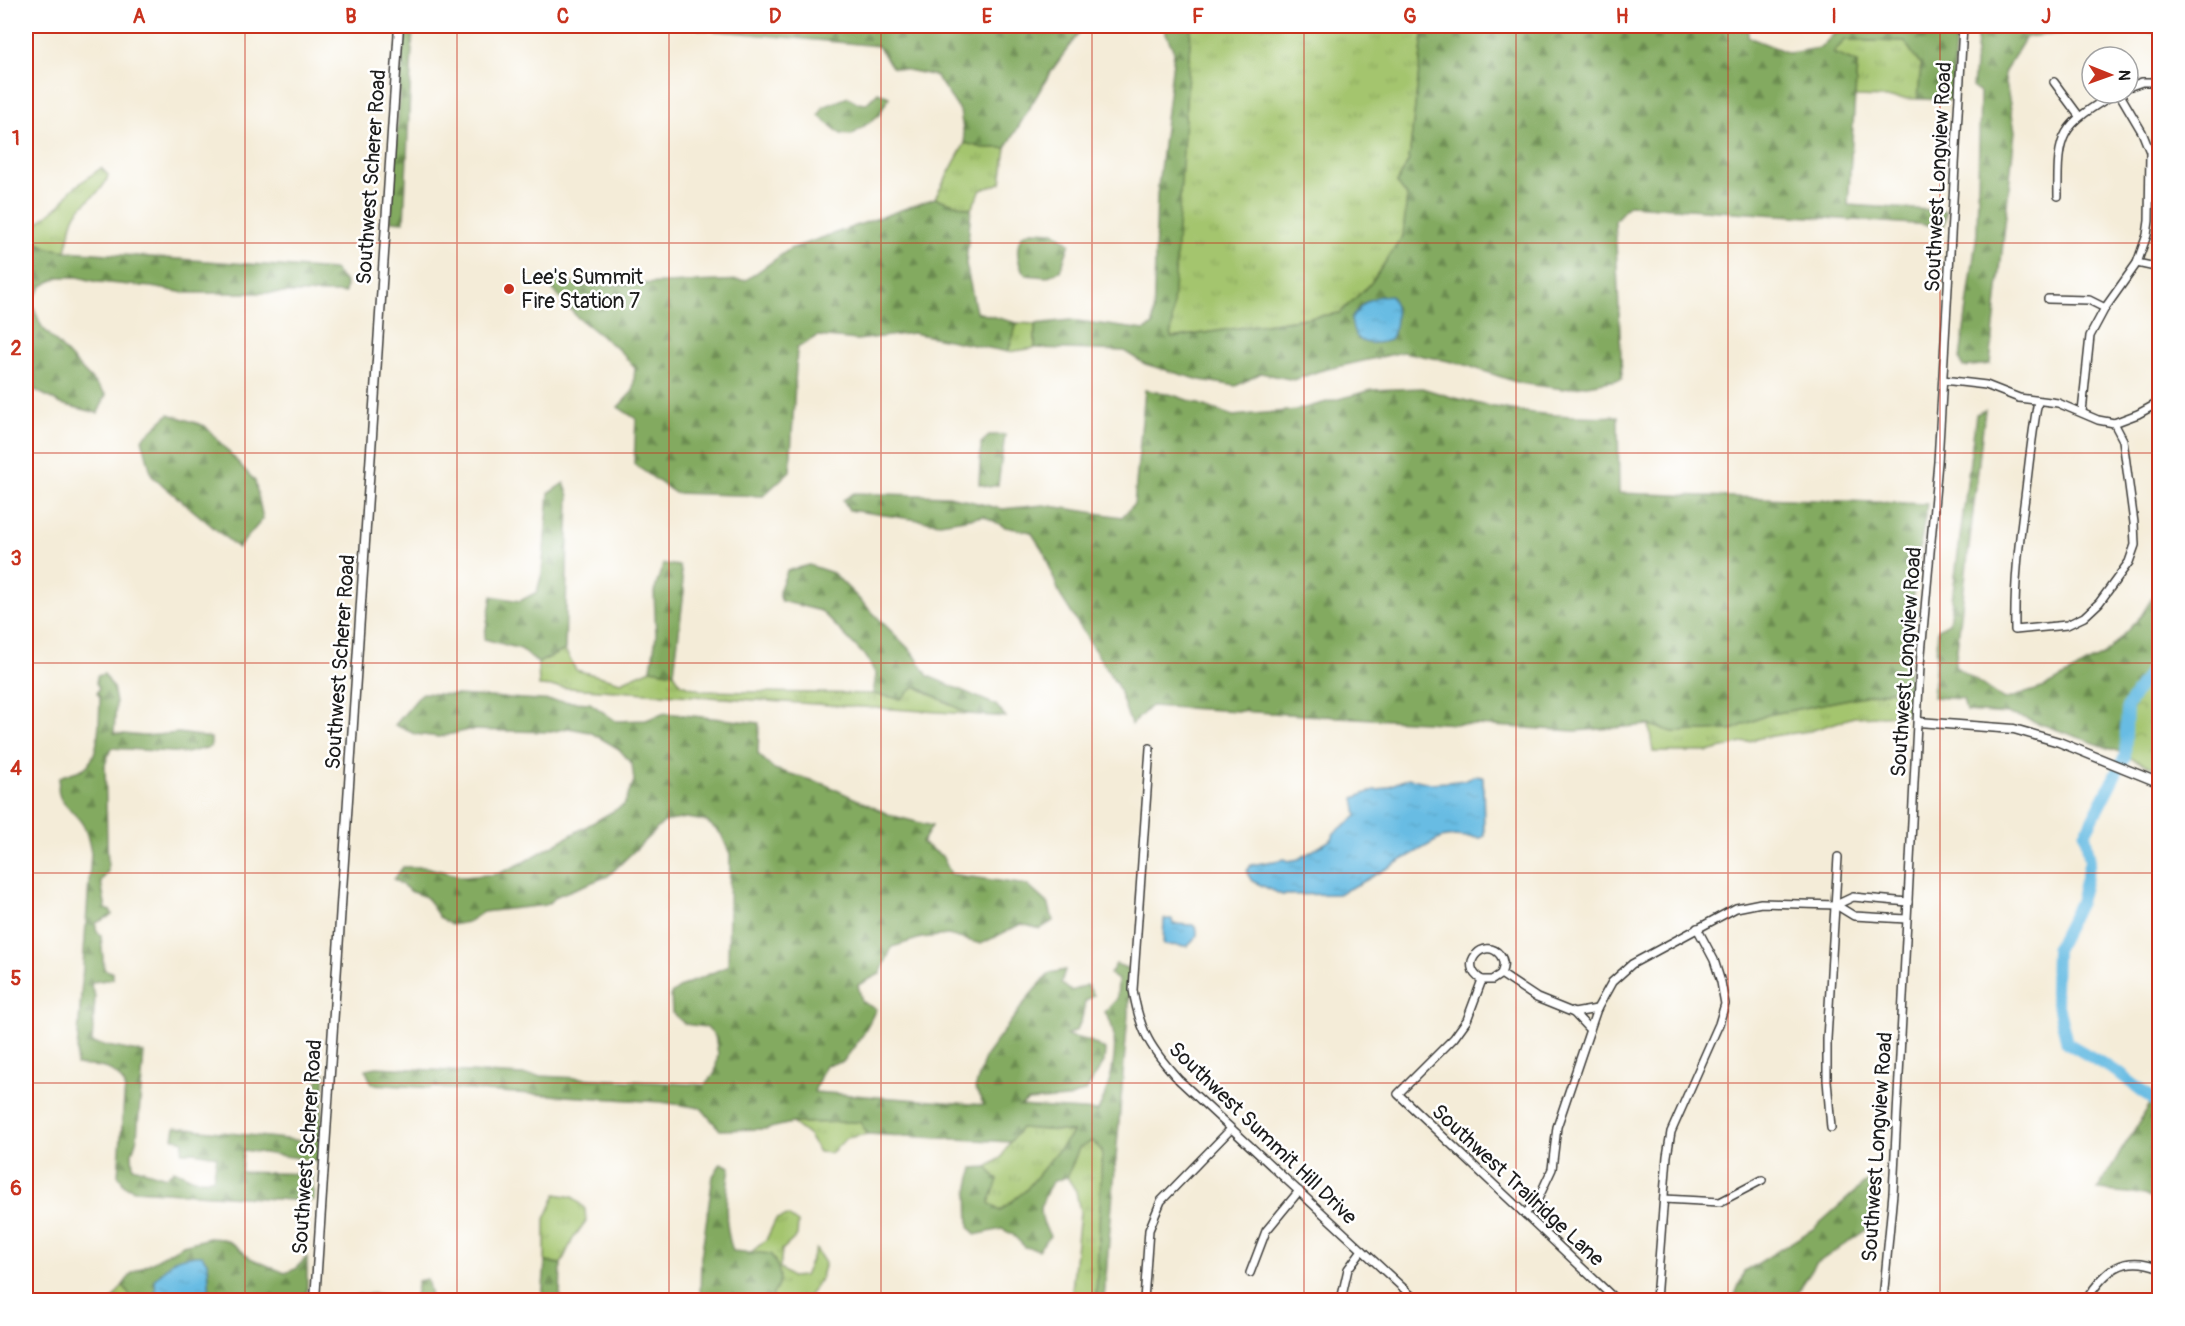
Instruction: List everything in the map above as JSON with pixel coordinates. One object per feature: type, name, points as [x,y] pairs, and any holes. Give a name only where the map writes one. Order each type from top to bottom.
[{"type":"main road","name":"Southwest Scherer Road","points":[[315,1300],[399,26]]},
{"type":"main road","points":[[1918,722],[2014,729],[2059,742],[2160,783]]},
{"type":"street","name":"Southwest Longview Road","points":[[1883,1300],[1893,1193],[1920,665],[1943,380],[1963,26]]},
{"type":"street","points":[[2054,82],[2079,116]]},
{"type":"street","points":[[2140,83],[2160,82]]},
{"type":"street","points":[[2058,196],[2059,150],[2067,129],[2079,116],[2097,105]]},
{"type":"street","points":[[2082,412],[2090,336],[2104,308],[2137,263],[2147,235],[2149,221],[2150,152],[2142,132],[2125,105]]},
{"type":"street","points":[[2151,173],[2160,173]]},
{"type":"street","points":[[2137,263],[2160,268]]},
{"type":"street","points":[[2048,299],[2089,300],[2104,308]]},
{"type":"street","points":[[1943,380],[1986,385],[2019,398],[2058,403],[2098,420],[2114,423],[2160,402]]},
{"type":"street","points":[[2038,401],[2030,443],[2018,545],[2014,589],[2015,630],[2067,625],[2084,617],[2099,603],[2129,562],[2135,545],[2134,523],[2123,440],[2114,423]]},
{"type":"street","name":"Southwest Summit Hill Drive","points":[[1150,748],[1133,990],[1146,1038],[1157,1056],[1230,1130],[1416,1300]]},
{"type":"street","points":[[1831,1128],[1827,1080],[1827,1039],[1838,857]]},
{"type":"street","points":[[1525,1214],[1538,1199],[1552,1169],[1557,1127],[1597,1009],[1612,982],[1632,963],[1736,908],[1761,903],[1836,905],[1852,897],[1908,902]]},
{"type":"street","points":[[1836,905],[1854,916],[1906,919]]},
{"type":"street","points":[[1656,1300],[1667,1156],[1671,1132],[1719,1024],[1725,1004],[1714,960],[1697,928]]},
{"type":"street","points":[[1490,949],[1499,954],[1503,963],[1501,974],[1492,980],[1482,980],[1472,968],[1476,954],[1490,949]]},
{"type":"street","points":[[1501,974],[1537,998],[1574,1013],[1590,1030]]},
{"type":"street","name":"Southwest Trailridge Lane","points":[[1482,980],[1467,1020],[1454,1038],[1398,1094],[1616,1300]]},
{"type":"street","points":[[1574,1013],[1597,1009]]},
{"type":"street","points":[[1144,1300],[1149,1230],[1161,1201],[1230,1130]]},
{"type":"street","points":[[1664,1198],[1720,1202],[1762,1180]]},
{"type":"street","points":[[1250,1273],[1266,1232],[1299,1191]]},
{"type":"street","points":[[1341,1300],[1348,1269],[1362,1250]]},
{"type":"street","points":[[2086,1300],[2102,1277],[2120,1264],[2144,1262],[2160,1268]]},
{"type":"green space","points":[[404,26],[413,26],[404,222],[391,221]]},
{"type":"green space","points":[[699,26],[1084,26],[1050,73],[1006,148],[983,148],[965,143],[960,111],[936,76],[892,67],[878,46],[699,29]]},
{"type":"green space","points":[[1163,26],[1191,26],[1171,338],[1340,313],[1371,283],[1403,236],[1407,196],[1397,183],[1409,160],[1424,26],[1748,26],[1748,37],[1789,53],[1820,48],[1842,26],[1956,26],[1952,100],[1918,99],[1921,66],[1905,42],[1845,40],[1833,53],[1857,63],[1848,205],[1946,211],[1944,226],[1629,205],[1615,220],[1622,379],[1563,389],[1519,383],[1463,364],[1403,352],[1319,371],[1294,380],[1261,373],[1236,386],[1200,380],[1145,364],[1124,351],[1035,348],[1035,324],[1070,320],[1145,330],[1153,325],[1157,195],[1174,52]]},
{"type":"green space","points":[[1191,26],[1424,26],[1409,160],[1397,183],[1407,196],[1403,236],[1371,283],[1340,313],[1170,338]]},
{"type":"green space","points":[[1978,26],[2071,26],[2066,33],[2026,37],[2004,73],[2015,131],[1990,364],[1963,367],[1960,359],[1977,233],[1980,93],[1973,88]]},
{"type":"green space","points":[[2071,26],[2159,26],[2159,33],[2066,33]]},
{"type":"green space","points":[[1845,40],[1905,42],[1921,66],[1918,99],[1855,97],[1857,63],[1832,53]]},
{"type":"green space","points":[[878,92],[889,97],[879,115],[852,135],[841,134],[819,116],[823,107],[848,97],[858,103],[866,104]]},
{"type":"green space","points":[[965,143],[983,148],[1006,148],[1001,183],[981,190],[971,209],[935,198]]},
{"type":"green space","points":[[101,168],[108,175],[106,181],[76,214],[66,251],[48,248],[26,236],[26,227],[39,222],[61,204],[71,190]]},
{"type":"green space","points":[[935,198],[971,209],[966,264],[976,312],[1017,323],[1008,352],[913,333],[857,340],[817,336],[797,348],[790,471],[763,496],[675,493],[634,464],[636,419],[618,407],[633,391],[635,368],[620,351],[577,317],[542,277],[582,286],[746,280],[790,249]]},
{"type":"green space","points":[[1031,231],[1054,232],[1070,243],[1060,271],[1046,277],[1026,275],[1023,271],[1018,257],[1018,246],[1022,236]]},
{"type":"green space","points":[[26,236],[48,248],[67,251],[334,270],[346,283],[345,293],[185,293],[97,282],[78,277],[59,277],[42,286],[31,302],[42,327],[106,395],[98,413],[61,404],[26,385]]},
{"type":"green space","points":[[1017,323],[1035,324],[1035,348],[1008,352]]},
{"type":"green space","points":[[1422,388],[1470,402],[1518,411],[1567,416],[1618,416],[1619,493],[1927,504],[1910,618],[1910,687],[1767,715],[1731,730],[1673,732],[1649,725],[1576,731],[1151,706],[1131,725],[1118,687],[1060,595],[1044,552],[1031,532],[1005,527],[984,516],[940,523],[849,510],[843,500],[854,493],[949,496],[1002,509],[1044,505],[1122,517],[1134,504],[1145,390],[1173,395],[1233,416],[1297,410],[1372,390]]},
{"type":"green space","points":[[1985,410],[1955,666],[2004,700],[2045,687],[2105,654],[2141,616],[2159,587],[2159,654],[2127,707],[2125,754],[2024,718],[2007,714],[1966,711],[1963,699],[1933,697],[1938,629],[1949,623],[1976,414]]},
{"type":"green space","points":[[169,414],[205,426],[255,481],[263,519],[238,548],[152,476],[142,439]]},
{"type":"green space","points":[[990,435],[1005,435],[998,485],[989,487],[979,484],[981,443]]},
{"type":"green space","points":[[564,483],[569,496],[565,650],[538,663],[521,649],[484,639],[492,596],[520,601],[537,592],[542,573],[549,493]]},
{"type":"green space","points":[[663,564],[680,566],[684,591],[674,673],[651,669],[656,636],[654,592]]},
{"type":"green space","points":[[809,565],[833,573],[914,654],[928,676],[996,705],[1006,717],[969,714],[915,686],[901,699],[873,694],[876,675],[867,658],[821,611],[781,601],[779,591],[787,571]]},
{"type":"green space","points":[[565,650],[576,670],[621,682],[651,669],[674,673],[681,684],[703,691],[873,694],[901,699],[915,686],[969,714],[539,686],[538,663]]},
{"type":"green space","points":[[2159,654],[2159,770],[2125,756],[2127,707]]},
{"type":"green space","points":[[104,674],[113,687],[116,703],[114,733],[144,736],[179,733],[211,738],[211,747],[186,753],[111,748],[105,765],[108,871],[101,882],[106,909],[111,911],[112,915],[96,923],[96,930],[101,936],[104,969],[113,973],[113,979],[93,982],[91,986],[95,996],[92,1043],[144,1053],[137,1138],[132,1153],[133,1167],[166,1177],[174,1170],[194,1179],[213,1179],[217,1156],[182,1152],[183,1141],[173,1138],[175,1127],[313,1142],[319,1071],[325,1074],[318,1161],[243,1150],[241,1172],[312,1174],[314,1200],[134,1190],[125,1186],[118,1175],[125,1086],[110,1070],[76,1065],[91,853],[85,828],[64,804],[58,786],[60,777],[82,769],[93,757],[98,737],[100,697],[96,683],[97,676]]},
{"type":"green space","points":[[2159,682],[2159,753],[2154,736],[2152,709]]},
{"type":"green space","points":[[1910,687],[1909,709],[1904,715],[1854,717],[1810,731],[1764,737],[1708,752],[1653,752],[1649,725],[1673,732],[1731,730],[1767,715]]},
{"type":"green space","points":[[422,693],[590,703],[616,721],[646,720],[665,713],[759,723],[758,754],[774,769],[824,784],[890,815],[932,826],[922,843],[942,856],[951,874],[1027,885],[1049,905],[1053,921],[1040,929],[1021,924],[981,944],[948,935],[921,938],[892,947],[880,974],[858,985],[862,1002],[876,1009],[864,1033],[843,1062],[825,1065],[814,1092],[984,1105],[975,1089],[985,1057],[1030,995],[1050,973],[1065,970],[1061,983],[1071,991],[1087,985],[1094,995],[1085,1002],[1077,1030],[1066,1035],[1090,1041],[1105,1050],[1104,1062],[1086,1091],[1069,1098],[1028,1101],[1020,1106],[1098,1111],[1114,1062],[1114,1035],[1105,1012],[1117,999],[1118,980],[1110,974],[1116,964],[1127,968],[1131,980],[1104,1300],[1096,1300],[1102,1151],[1092,1141],[1079,1148],[1067,1177],[1052,1182],[1048,1189],[1042,1202],[1041,1214],[1050,1236],[1038,1250],[1025,1247],[1012,1234],[1002,1229],[975,1235],[969,1227],[968,1191],[973,1168],[987,1167],[998,1180],[989,1203],[1000,1211],[1026,1190],[1073,1132],[1021,1128],[1010,1142],[868,1134],[860,1122],[792,1123],[766,1129],[720,1130],[701,1108],[661,1102],[372,1084],[365,1069],[377,1067],[705,1085],[715,1073],[718,1054],[715,1036],[706,1027],[685,1024],[672,1013],[671,994],[682,986],[728,966],[730,854],[721,834],[706,821],[686,818],[664,822],[608,876],[559,895],[546,905],[483,912],[468,922],[451,925],[439,917],[426,897],[412,892],[394,879],[403,867],[426,867],[464,877],[498,874],[522,863],[624,805],[634,781],[632,764],[619,749],[590,732],[568,728],[551,732],[469,730],[439,737],[415,734],[395,725]]},
{"type":"green space","points":[[2159,1090],[2159,1204],[2145,1195],[2097,1190]]},
{"type":"green space","points":[[860,1122],[868,1134],[847,1138],[831,1153],[819,1152],[809,1136],[792,1123]]},
{"type":"green space","points":[[1021,1128],[1074,1132],[1026,1190],[1000,1211],[989,1203],[987,1167],[1001,1158]]},
{"type":"green space","points":[[1092,1141],[1102,1150],[1096,1300],[1071,1300],[1080,1212],[1076,1191],[1067,1177],[1079,1148]]},
{"type":"green space","points":[[721,1163],[730,1167],[727,1220],[733,1251],[771,1254],[780,1275],[772,1296],[776,1300],[700,1300],[701,1257],[713,1176]]},
{"type":"green space","points":[[1880,1177],[1876,1220],[1866,1230],[1816,1264],[1792,1300],[1733,1300],[1744,1272],[1813,1229],[1866,1182]]},
{"type":"green space","points":[[556,1194],[573,1197],[585,1209],[586,1221],[573,1239],[561,1264],[545,1262],[545,1219]]},
{"type":"green space","points":[[788,1216],[798,1223],[797,1236],[782,1250],[780,1268],[791,1277],[804,1276],[816,1249],[825,1263],[820,1280],[806,1300],[776,1300],[771,1296],[771,1254],[750,1253],[766,1240],[776,1219]]},
{"type":"green space","points":[[209,1238],[223,1239],[235,1245],[250,1258],[285,1273],[295,1269],[307,1257],[307,1300],[210,1300],[208,1264],[155,1290],[159,1300],[130,1300],[123,1285],[132,1273],[183,1245]]},
{"type":"green space","points":[[545,1262],[561,1264],[560,1300],[542,1300]]},
{"type":"green space","points":[[427,1279],[432,1300],[414,1300],[418,1281]]},
{"type":"green space","points":[[123,1285],[130,1300],[112,1300]]},
{"type":"green space","points":[[378,1294],[409,1300],[360,1300],[357,1295]]},
{"type":"water","points":[[1391,295],[1396,318],[1390,340],[1375,343],[1363,342],[1355,334],[1351,319],[1368,301]]},
{"type":"water","points":[[1474,776],[1483,777],[1484,836],[1481,838],[1453,836],[1441,838],[1338,894],[1282,895],[1252,881],[1248,875],[1247,871],[1251,865],[1299,859],[1332,839],[1334,833],[1357,816],[1354,798],[1408,778],[1430,783],[1464,780]]},
{"type":"water","points":[[1164,919],[1172,919],[1173,924],[1193,925],[1197,929],[1197,937],[1188,946],[1163,945]]},
{"type":"water","points":[[202,1255],[208,1264],[210,1300],[159,1300],[156,1296],[155,1279],[175,1259]]},
{"type":"waterway","points":[[2160,654],[2127,707],[2125,756],[2085,834],[2090,861],[2080,902],[2056,950],[2055,993],[2067,1043],[2119,1073],[2160,1105]]},
{"type":"place","name":"Lee's Summit Fire Station 7","points":[[509,289]]}]
